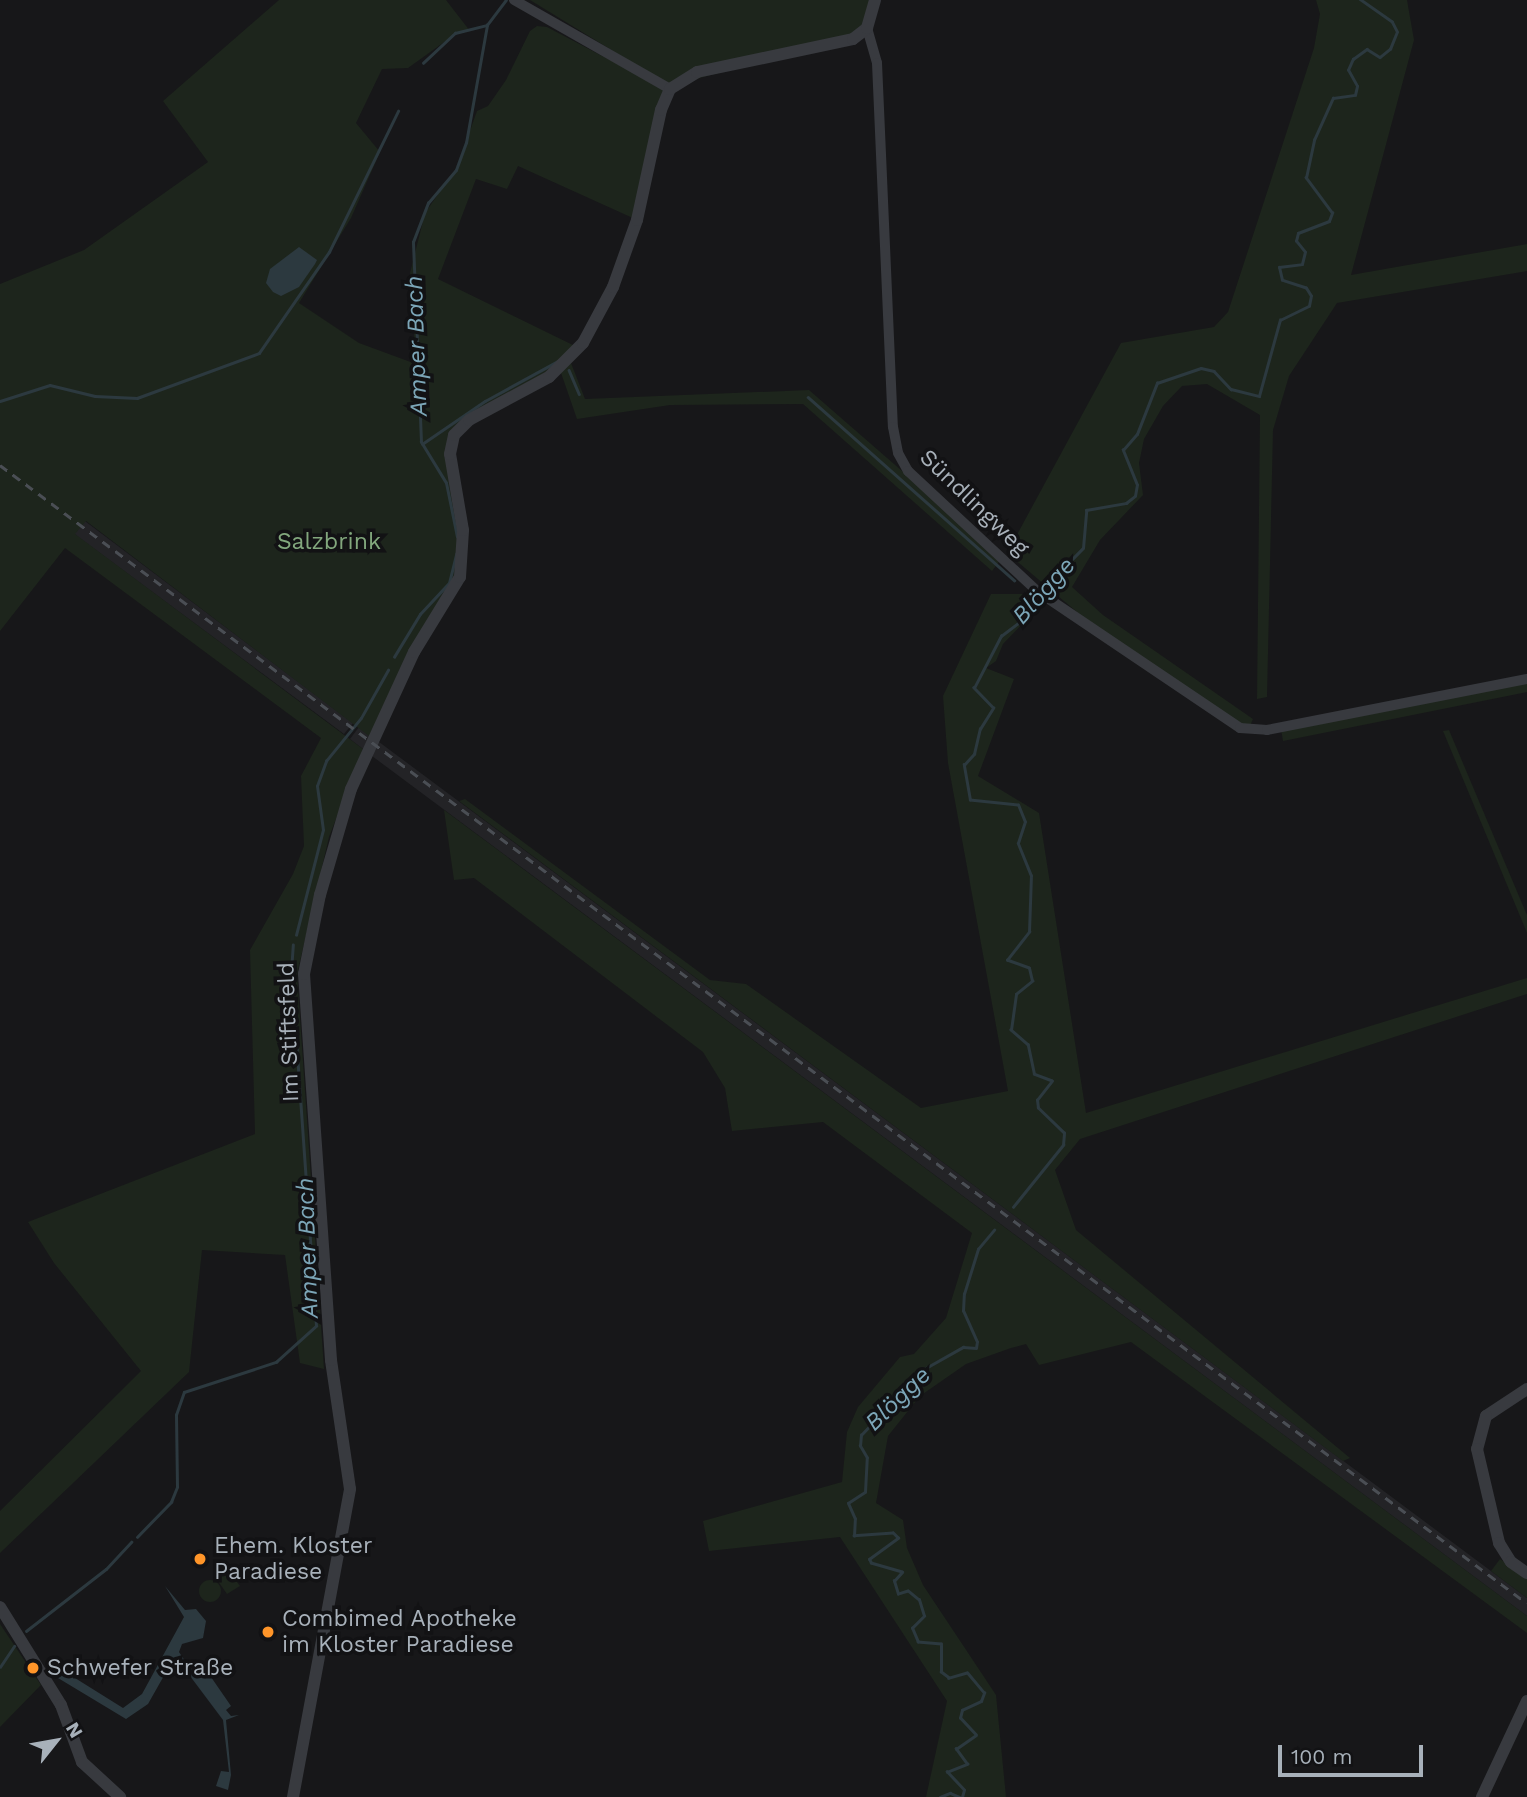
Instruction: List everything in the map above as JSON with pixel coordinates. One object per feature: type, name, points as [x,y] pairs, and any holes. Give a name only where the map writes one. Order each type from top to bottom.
[{"type":"street","points":[[514,0],[670,89],[697,72],[853,39],[867,27],[875,0]]},
{"type":"street","name":"Sündlingweg","points":[[867,27],[877,63],[898,453],[908,471],[973,527],[1033,587],[1223,718],[1249,730],[1527,679]]},
{"type":"street","name":"Im Stiftsfeld","points":[[293,1797],[350,1500],[331,1360],[303,974],[307,944],[351,789],[414,653],[460,577],[463,530],[450,454],[454,435],[469,420],[549,377],[573,358],[613,287],[637,220],[661,110],[670,89]]},
{"type":"street","points":[[1527,1389],[1486,1416],[1477,1448],[1499,1544],[1511,1562],[1527,1573]]},
{"type":"street","points":[[0,1607],[61,1705],[82,1762],[120,1797]]},
{"type":"street","points":[[1482,1797],[1527,1700]]},
{"type":"shaded area","points":[[299,247],[317,260],[299,287],[281,296],[273,292],[266,283],[270,269]]},
{"type":"shaded area","points":[[0,457],[353,723],[344,734],[0,479]]},
{"type":"shaded area","points":[[359,727],[1527,1598],[1527,1616],[372,756],[350,739]]},
{"type":"shaded area","points":[[165,1586],[185,1610],[196,1609],[206,1621],[203,1638],[182,1644],[179,1652],[185,1661],[202,1664],[231,1706],[226,1710],[231,1716],[239,1715],[226,1720],[231,1775],[228,1790],[216,1786],[221,1771],[229,1772],[223,1720],[178,1660],[174,1658],[148,1704],[126,1719],[58,1678],[59,1673],[75,1678],[123,1708],[142,1694],[184,1617]]},
{"type":"green space","name":"Salzbrink","points":[[279,0],[446,0],[470,31],[454,35],[408,68],[382,69],[356,123],[380,152],[351,218],[299,303],[359,343],[416,364],[410,273],[425,213],[457,167],[477,111],[488,106],[506,80],[530,31],[537,26],[547,27],[667,90],[635,219],[518,166],[507,189],[476,179],[438,279],[579,348],[547,375],[452,434],[464,557],[369,736],[86,521],[75,534],[363,749],[329,837],[297,974],[324,1369],[300,1363],[285,1255],[202,1250],[189,1372],[0,1553],[0,1511],[141,1371],[54,1263],[28,1222],[255,1134],[250,950],[293,874],[304,846],[301,776],[321,738],[65,548],[0,631],[0,284],[84,250],[208,162],[163,101]]},
{"type":"green space","points":[[530,0],[872,0],[863,27],[852,37],[670,86]]},
{"type":"green space","points":[[1316,0],[1407,0],[1414,40],[1351,275],[1527,244],[1527,271],[1337,303],[1289,376],[1273,430],[1267,697],[1257,699],[1260,415],[1207,384],[1182,386],[1163,406],[1144,439],[1139,463],[1143,495],[1100,540],[1072,587],[1103,615],[1253,719],[1249,728],[1234,722],[1090,623],[1007,553],[1121,343],[1214,327],[1228,312],[1314,48],[1320,14]]},
{"type":"green space","points":[[571,363],[585,399],[809,390],[1002,558],[992,571],[803,404],[670,405],[577,419],[560,370]]},
{"type":"green space","points":[[991,594],[1041,594],[1027,619],[1003,644],[996,661],[986,668],[1014,679],[978,776],[1039,813],[1086,1113],[1527,978],[1527,994],[1080,1139],[1055,1170],[1076,1230],[1350,1458],[1343,1461],[459,801],[465,799],[710,980],[746,984],[921,1108],[1008,1091],[948,763],[943,696]]},
{"type":"green space","points":[[1527,682],[1527,692],[1283,741],[1281,729]]},
{"type":"green space","points":[[1449,730],[1527,915],[1527,933],[1443,731]]},
{"type":"green space","points":[[444,810],[1527,1616],[1527,1633],[1131,1342],[1039,1365],[1026,1344],[1011,1348],[966,1364],[920,1396],[888,1436],[876,1503],[903,1520],[907,1548],[923,1585],[996,1695],[1006,1797],[926,1797],[947,1701],[840,1537],[709,1551],[703,1521],[842,1482],[847,1432],[858,1407],[900,1357],[914,1354],[946,1318],[972,1233],[823,1122],[732,1131],[725,1088],[703,1052],[474,878],[454,880]]},
{"type":"green space","points":[[1500,1559],[1527,1578],[1527,1598],[1491,1571]]},
{"type":"green space","points":[[226,1567],[240,1586],[227,1594],[213,1574]]},
{"type":"green space","points":[[210,1580],[218,1583],[221,1591],[218,1599],[210,1602],[202,1599],[199,1591],[202,1583]]},
{"type":"green space","points":[[0,1624],[41,1685],[0,1727]]},
{"type":"waterway","points":[[423,63],[455,33],[487,25],[506,0]]},
{"type":"waterway","name":"Blögge","points":[[1041,591],[1083,548],[1086,510],[1126,503],[1135,496],[1137,485],[1123,450],[1137,434],[1157,383],[1201,368],[1214,371],[1231,389],[1259,396],[1280,320],[1309,306],[1311,296],[1306,288],[1282,280],[1279,267],[1302,264],[1305,252],[1296,241],[1298,233],[1329,221],[1332,213],[1306,178],[1314,140],[1333,98],[1355,95],[1357,86],[1348,70],[1353,59],[1367,49],[1380,57],[1390,49],[1397,32],[1392,22],[1360,0]]},
{"type":"waterway","name":"Amper Bach","points":[[457,537],[446,483],[421,442],[413,242],[428,203],[456,170],[466,143],[487,25]]},
{"type":"waterway","points":[[0,401],[50,385],[95,396],[137,398],[259,353],[329,252],[398,111]]},
{"type":"waterway","points":[[422,444],[485,401],[558,361]]},
{"type":"waterway","points":[[569,370],[579,394]]},
{"type":"waterway","points":[[808,397],[1014,580]]},
{"type":"waterway","name":"Amper Bach","points":[[394,657],[420,614],[449,583],[456,554]]},
{"type":"waterway","name":"Blögge","points":[[1013,1207],[1063,1145],[1064,1133],[1038,1108],[1037,1100],[1052,1081],[1034,1074],[1028,1045],[1011,1030],[1016,994],[1032,981],[1029,968],[1007,960],[1029,932],[1031,876],[1018,843],[1025,822],[1018,805],[970,800],[964,765],[974,754],[980,729],[993,708],[974,688],[1001,636],[1026,617],[1037,596]]},
{"type":"waterway","name":"Amper Bach","points":[[296,935],[323,830],[317,786],[326,761],[361,718],[388,670]]},
{"type":"waterway","name":"Amper Bach","points":[[137,1537],[171,1502],[177,1487],[176,1415],[184,1392],[276,1362],[316,1326],[291,971],[293,945]]},
{"type":"waterway","name":"Blögge","points":[[962,1797],[964,1790],[947,1772],[967,1764],[956,1749],[976,1735],[960,1718],[962,1710],[981,1701],[984,1693],[967,1673],[949,1678],[941,1672],[941,1644],[918,1642],[912,1628],[924,1616],[919,1600],[908,1591],[898,1594],[894,1581],[902,1572],[871,1563],[869,1559],[898,1538],[893,1533],[854,1536],[855,1519],[848,1503],[865,1492],[867,1458],[860,1446],[861,1435],[924,1369],[963,1347],[976,1348],[977,1342],[963,1311],[964,1294],[978,1249],[994,1230]]},
{"type":"waterway","name":"Amper Bach","points":[[26,1631],[106,1569],[131,1542]]},
{"type":"waterway","name":"Amper Bach","points":[[0,1667],[14,1646]]},
{"type":"waterway","name":"Blögge","points":[[940,1797],[950,1793],[960,1797]]},
{"type":"railway","points":[[0,465],[1527,1603]]},
{"type":"place","name":"Ehem. Kloster Paradiese","points":[[200,1559]]},
{"type":"place","name":"Combimed Apotheke im Kloster Paradiese","points":[[268,1632]]},
{"type":"place","name":"Schwefer Straße","points":[[33,1668]]}]
